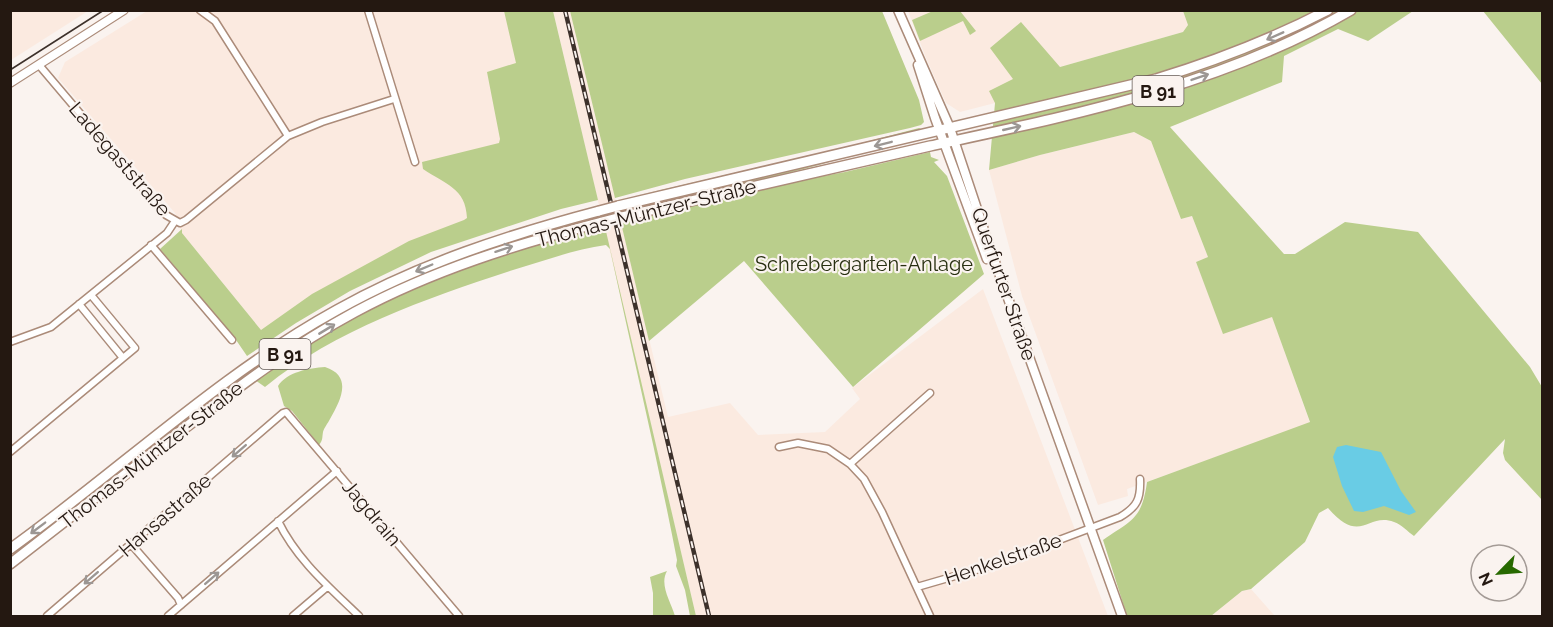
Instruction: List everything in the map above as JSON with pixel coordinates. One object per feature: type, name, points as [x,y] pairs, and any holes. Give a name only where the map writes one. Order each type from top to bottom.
[{"type":"main road","name":"Querfurter Straße","points":[[898,10],[950,128],[950,142],[1078,508],[1089,529],[1122,616]]},
{"type":"main road","name":"Thomas-Müntzer-Straße","points":[[10,549],[247,368],[334,311],[383,285],[450,257],[524,231],[599,210],[1124,87],[1190,69],[1260,43],[1328,10]]},
{"type":"main road","name":"Thomas-Müntzer-Straße","points":[[10,564],[270,364],[326,329],[381,299],[453,268],[520,244],[621,217],[1079,113],[1180,84],[1269,51],[1351,10]]},
{"type":"main road","name":"Querfurter Straße","points":[[912,42],[940,130],[950,142]]},
{"type":"street","points":[[10,83],[124,10]]},
{"type":"street","points":[[200,10],[215,21],[288,136]]},
{"type":"street","points":[[368,10],[414,162]]},
{"type":"street","name":"Ladegaststraße","points":[[39,65],[166,215],[180,223],[288,136],[322,122],[394,99]]},
{"type":"street","points":[[10,342],[51,327],[167,233],[175,221]]},
{"type":"street","points":[[151,245],[232,340]]},
{"type":"street","points":[[10,452],[135,348],[91,295]]},
{"type":"street","points":[[79,304],[123,358]]},
{"type":"street","points":[[850,464],[930,393]]},
{"type":"street","name":"Jagdrain","points":[[283,413],[290,414],[459,616]]},
{"type":"street","name":"Hansastraße","points":[[46,616],[283,413]]},
{"type":"street","points":[[779,447],[798,443],[812,445],[828,449],[850,464],[875,497],[930,616]]},
{"type":"street","points":[[170,616],[337,471]]},
{"type":"street","points":[[1089,529],[1130,511],[1141,493],[1140,479]]},
{"type":"street","points":[[278,521],[295,551],[327,587],[359,616]]},
{"type":"street","name":"Henkelstraße","points":[[917,587],[993,565],[1089,529]]},
{"type":"street","points":[[131,544],[182,605]]},
{"type":"street","points":[[293,616],[327,587]]},
{"type":"shaded area","points":[[11,10],[88,10],[88,11],[11,60]]},
{"type":"shaded area","points":[[147,11],[504,11],[550,192],[261,330],[182,233],[175,213],[58,78],[65,62]]},
{"type":"shaded area","points":[[553,11],[570,11],[668,417],[730,403],[758,435],[825,432],[860,399],[852,388],[983,289],[1108,616],[696,616]]},
{"type":"shaded area","points":[[908,11],[1183,11],[1188,25],[1183,32],[1060,67],[995,103],[960,112],[946,103]]},
{"type":"shaded area","points":[[1134,132],[1151,141],[1181,219],[1192,216],[1208,257],[1196,262],[1224,333],[1272,316],[1310,423],[1127,489],[1128,496],[1098,505],[1022,296],[989,170]]},
{"type":"shaded area","points":[[1251,589],[1275,616],[1211,616],[1242,591]]},
{"type":"green space","points":[[504,11],[553,11],[598,200],[561,209],[431,252],[350,291],[247,356],[234,337],[160,249],[182,229],[182,233],[261,330],[312,294],[409,241],[467,218],[466,208],[458,193],[423,169],[422,162],[499,143],[487,72],[516,63]]},
{"type":"green space","points":[[570,11],[882,11],[919,100],[924,122],[910,128],[685,179],[615,198]]},
{"type":"green space","points":[[933,11],[960,11],[976,31],[970,35],[963,21],[920,41],[912,20]]},
{"type":"green space","points":[[1183,11],[1413,11],[1368,41],[1338,29],[1284,56],[1282,82],[1170,127],[1284,254],[1295,254],[1345,222],[1418,232],[1530,367],[1542,387],[1542,500],[1505,460],[1503,453],[1505,439],[1414,536],[1397,523],[1385,520],[1363,526],[1348,525],[1328,508],[1319,513],[1305,542],[1251,589],[1242,591],[1211,616],[1127,616],[1103,540],[1128,523],[1139,511],[1147,482],[1310,422],[1272,317],[1223,334],[1196,262],[1208,257],[1192,216],[1181,219],[1151,141],[1134,132],[989,170],[995,103],[989,91],[1013,79],[990,48],[1021,22],[1060,67],[1183,32],[1188,25]]},
{"type":"green space","points":[[1483,11],[1542,11],[1542,84]]},
{"type":"green space","points":[[921,129],[913,132],[784,163],[631,197],[846,147]]},
{"type":"green space","name":"Schrebergarten-Anlage","points":[[930,152],[931,157],[939,160],[934,162],[947,176],[984,274],[853,387],[744,261],[649,341],[621,223],[770,186],[845,172]]},
{"type":"green space","points":[[833,161],[774,177],[625,210],[624,206],[762,174]]},
{"type":"green space","points":[[605,227],[696,616],[690,616],[685,590],[676,566],[677,560],[653,443],[610,249],[606,245],[571,252],[513,270],[416,304],[322,348],[265,387],[255,380],[356,317],[427,282],[463,267],[538,242]]},
{"type":"green space","points":[[325,367],[339,376],[342,389],[341,397],[324,429],[319,445],[292,411],[284,406],[278,386],[293,374]]},
{"type":"green space","points":[[667,571],[664,582],[666,594],[675,616],[653,616],[650,577]]},
{"type":"water","points":[[1346,445],[1381,452],[1401,491],[1416,512],[1409,515],[1384,506],[1363,512],[1354,511],[1342,486],[1333,457],[1337,447]]},
{"type":"tram line","points":[[10,70],[104,10]]},
{"type":"railway","points":[[565,10],[709,616]]}]
